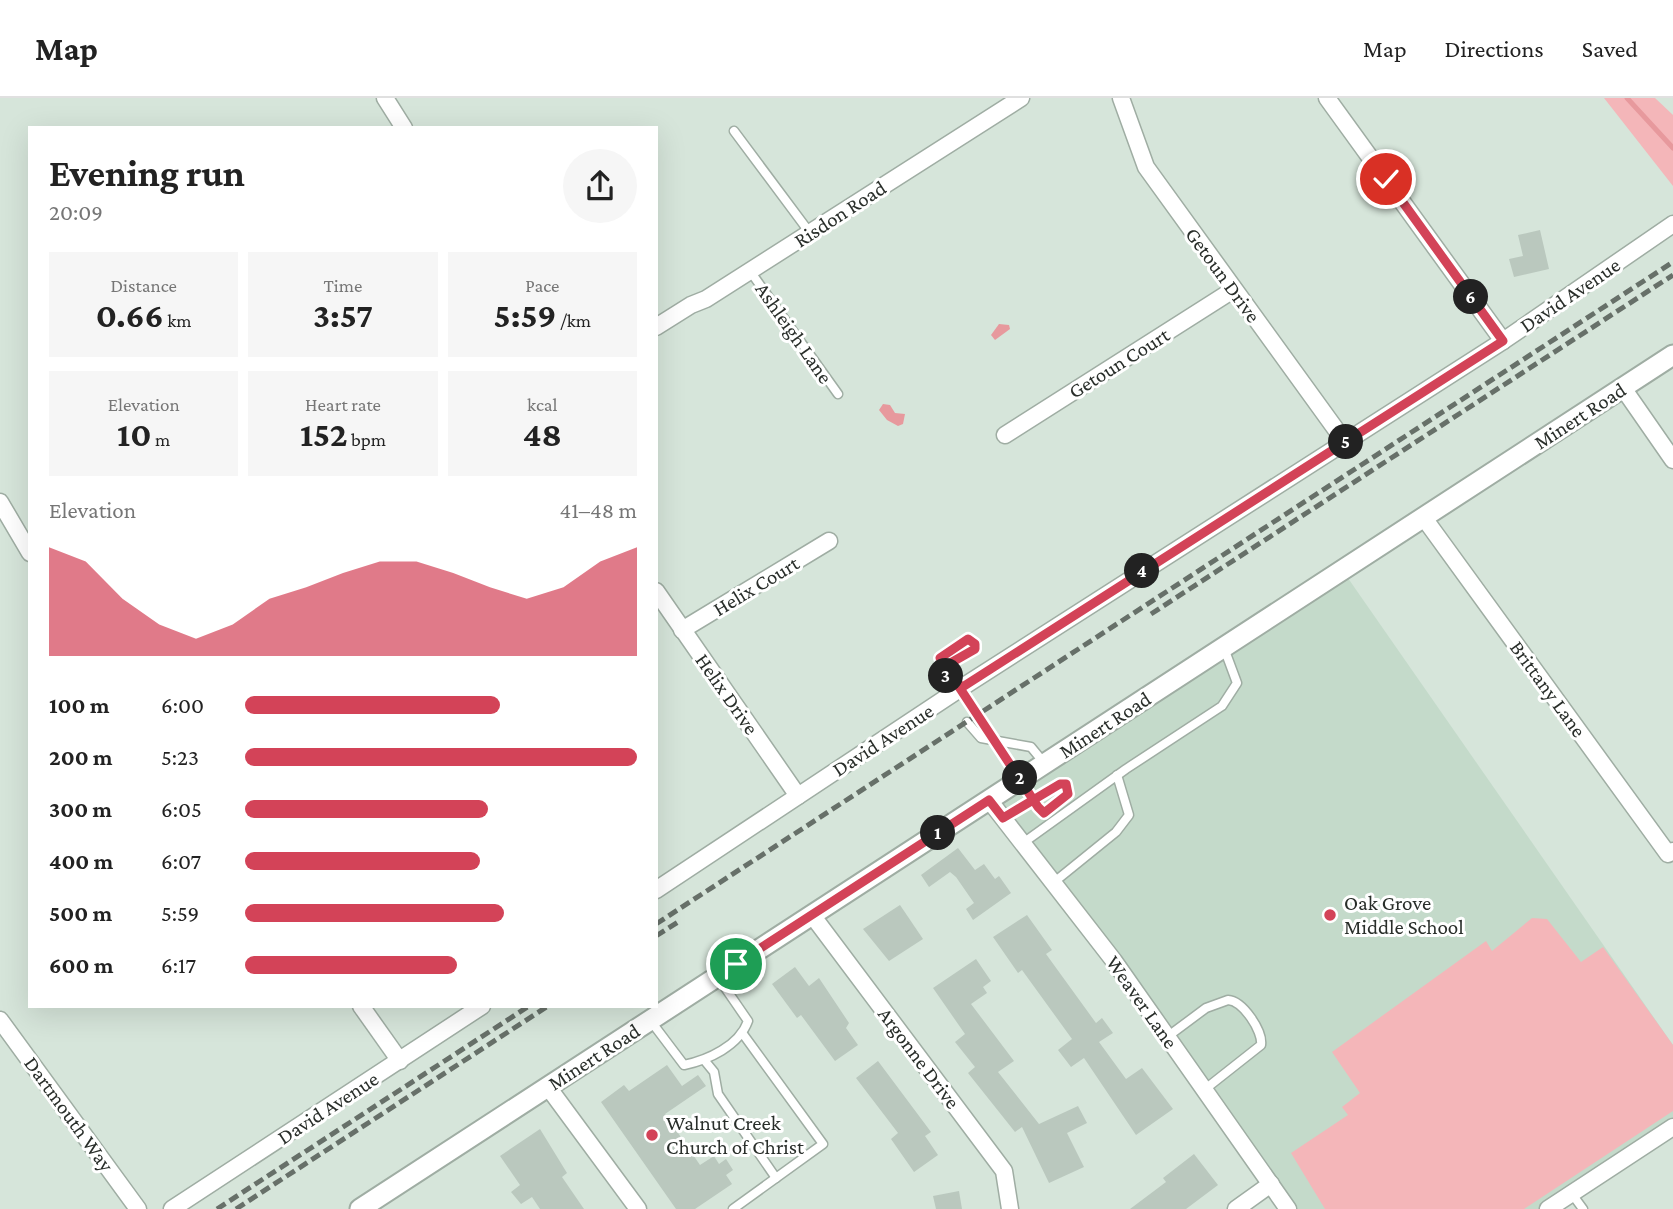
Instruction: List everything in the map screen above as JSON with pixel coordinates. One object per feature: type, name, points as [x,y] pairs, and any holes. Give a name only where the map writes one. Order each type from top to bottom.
[{"type":"street","points":[[385,98],[403,126]]},
{"type":"street","name":"Risdon Road","points":[[658,323],[750,271],[1021,98]]},
{"type":"street","name":"Getoun Drive","points":[[1121,98],[1146,167],[1345,442]]},
{"type":"street","points":[[1327,98],[1503,341]]},
{"type":"street","name":"David Avenue","points":[[658,889],[961,688],[1503,341],[1673,224]]},
{"type":"street","name":"Getoun Court","points":[[1005,435],[1233,290]]},
{"type":"street","name":"Minert Road","points":[[360,1209],[1673,355]]},
{"type":"street","points":[[1623,388],[1673,460]]},
{"type":"street","points":[[0,502],[28,550]]},
{"type":"street","name":"Brittany Lane","points":[[1424,518],[1668,854],[1673,851]]},
{"type":"street","name":"Helix Court","points":[[682,630],[829,541]]},
{"type":"street","name":"Helix Drive","points":[[658,594],[797,796]]},
{"type":"street","name":"Weaver Lane","points":[[989,800],[1167,1037],[1288,1209]]},
{"type":"street","name":"Argonne Drive","points":[[811,915],[1004,1171],[1010,1209]]},
{"type":"street","points":[[361,1008],[400,1061]]},
{"type":"street","name":"David Avenue","points":[[173,1209],[479,1008]]},
{"type":"street","name":"Dartmouth Way","points":[[0,1020],[138,1209]]},
{"type":"street","points":[[548,1087],[638,1209]]},
{"type":"street","points":[[1548,1209],[1673,1127]]},
{"type":"street","points":[[1236,1209],[1270,1184]]},
{"type":"lane","points":[[734,131],[810,233]]},
{"type":"lane","name":"Ashleigh Lane","points":[[750,271],[838,394]]},
{"type":"lane","points":[[1023,844],[1117,775],[1222,706],[1237,683],[1224,648]]},
{"type":"lane","points":[[967,722],[981,738],[1031,747],[1045,764]]},
{"type":"lane","points":[[1053,883],[1116,832],[1129,814],[1117,775]]},
{"type":"lane","points":[[650,1020],[684,1065],[705,1061],[743,1034],[748,1021],[717,976]]},
{"type":"lane","points":[[1167,1037],[1206,1008],[1228,1000],[1240,1005],[1260,1033],[1261,1045],[1204,1090]]},
{"type":"lane","points":[[733,1209],[822,1144],[743,1034]]},
{"type":"lane","points":[[705,1061],[714,1072],[718,1094],[776,1178]]},
{"type":"lane","points":[[1572,1194],[1583,1209]]},
{"type":"path","points":[[961,688],[952,671],[944,677],[940,669],[975,649],[975,644],[968,639],[940,658],[1038,807],[1044,813],[1052,807]]},
{"type":"path","points":[[1003,818],[1060,784],[1066,784],[1068,794],[1060,801]]},
{"type":"shaded area","points":[[1604,98],[1655,98],[1673,115],[1673,186]]},
{"type":"shaded area","points":[[999,324],[1009,325],[1010,329],[995,340],[991,335]]},
{"type":"shaded area","points":[[883,404],[890,405],[895,413],[905,414],[903,424],[898,426],[887,420],[879,410]]},
{"type":"shaded area","name":"Oak Grove Middle School","points":[[1343,571],[1673,1045],[1673,1127],[1548,1209],[1288,1209],[990,800]]},
{"type":"shaded area","points":[[1532,918],[1547,919],[1581,962],[1603,947],[1673,1045],[1673,1111],[1524,1209],[1325,1209],[1291,1153],[1348,1115],[1342,1107],[1360,1093],[1332,1052],[1486,941],[1492,951]]},
{"type":"building","points":[[1540,230],[1549,269],[1514,277],[1509,259],[1523,256],[1518,235]]},
{"type":"building","points":[[958,848],[975,870],[984,864],[995,879],[999,876],[1011,893],[973,920],[966,909],[974,903],[956,877],[950,872],[929,887],[921,875]]},
{"type":"building","points":[[900,905],[923,939],[889,961],[863,929]]},
{"type":"building","points":[[1027,915],[1052,950],[1046,954],[1096,1023],[1102,1018],[1113,1033],[1099,1042],[1126,1079],[1142,1068],[1173,1109],[1136,1135],[1084,1058],[1071,1067],[1058,1050],[1072,1039],[1022,970],[1018,973],[993,937]]},
{"type":"building","points":[[976,959],[991,981],[983,987],[987,993],[971,1004],[1014,1061],[998,1072],[1039,1124],[1078,1106],[1087,1123],[1067,1133],[1084,1167],[1049,1183],[1022,1127],[1015,1132],[968,1073],[975,1067],[955,1042],[965,1034],[933,988]]},
{"type":"building","points":[[795,967],[809,986],[819,978],[849,1023],[846,1028],[858,1045],[835,1061],[801,1015],[797,1018],[772,984]]},
{"type":"building","points":[[878,1061],[931,1132],[925,1136],[938,1155],[914,1172],[891,1139],[898,1133],[856,1078]]},
{"type":"building","name":"Walnut Creek Church of Christ","points":[[667,1065],[682,1086],[698,1075],[706,1086],[665,1114],[700,1165],[714,1156],[719,1164],[726,1159],[733,1170],[726,1175],[732,1184],[695,1209],[676,1209],[601,1102],[624,1085],[629,1091]]},
{"type":"building","points":[[540,1129],[567,1173],[562,1177],[584,1209],[540,1209],[532,1197],[521,1204],[511,1192],[520,1185],[500,1156]]},
{"type":"building","points":[[1194,1154],[1218,1185],[1186,1209],[1130,1209],[1166,1182],[1163,1178]]},
{"type":"building","points":[[959,1191],[962,1209],[936,1209],[933,1196]]},
{"type":"waterway","points":[[1627,98],[1673,148]]},
{"type":"railway","points":[[658,923],[1673,262]]},
{"type":"railway","points":[[1151,614],[1673,275]]},
{"type":"railway","points":[[658,935],[678,922]]},
{"type":"railway","points":[[217,1209],[526,1008]]},
{"type":"railway","points":[[236,1209],[545,1008]]},
{"type":"place","name":"Oak Grove Middle School","points":[[1330,915]]},
{"type":"place","name":"Walnut Creek Church of Christ","points":[[652,1135]]},
{"type":"route","points":[[736,964],[989,800],[1003,818],[1060,784],[1066,784],[1070,789],[1068,794],[1044,813],[1038,807],[989,732],[940,658],[968,639],[975,644],[975,649],[940,669],[944,677],[952,671],[961,688],[1503,341],[1386,179]]}]
